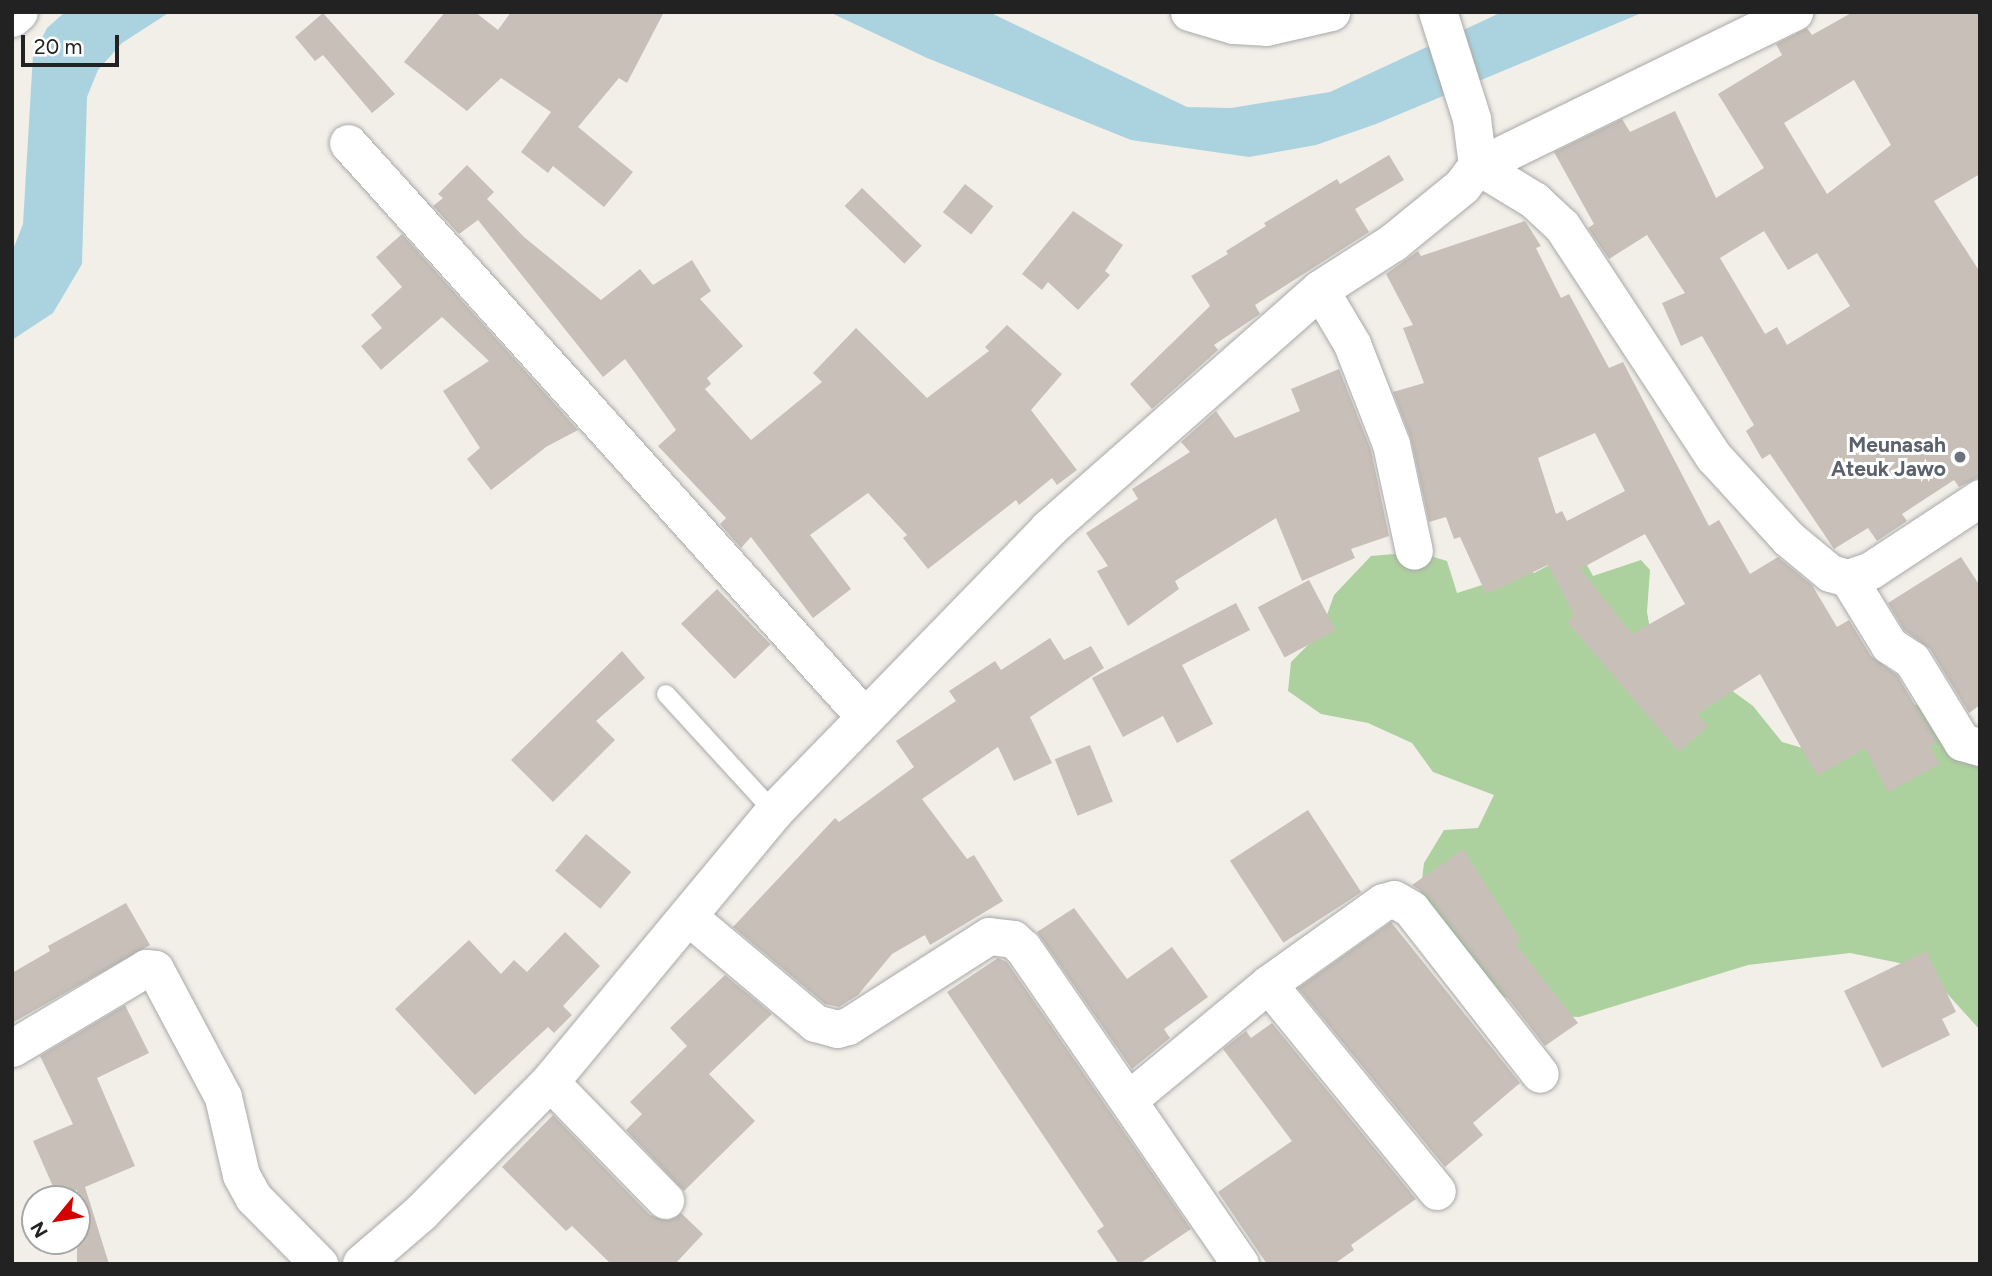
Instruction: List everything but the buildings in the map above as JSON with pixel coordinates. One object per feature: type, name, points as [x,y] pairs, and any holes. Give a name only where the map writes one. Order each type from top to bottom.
[{"type":"street","points":[[12,18],[19,12]]},
{"type":"street","points":[[1189,12],[1233,25],[1266,27],[1331,12]]},
{"type":"street","points":[[1438,12],[1472,118],[1478,166]]},
{"type":"street","points":[[362,1264],[421,1213],[550,1082],[690,918],[774,812],[863,715],[1049,529],[1320,290],[1429,217],[1478,166],[1794,12]]},
{"type":"street","points":[[348,143],[863,715]]},
{"type":"street","points":[[1478,166],[1534,200],[1562,226],[1714,457],[1789,539],[1830,573],[1848,578],[1871,570],[1980,498]]},
{"type":"street","points":[[1320,290],[1352,344],[1391,444],[1414,551]]},
{"type":"street","points":[[1848,578],[1889,645],[1912,660],[1962,742],[1980,747]]},
{"type":"street","points":[[1128,1100],[1268,984],[1383,902],[1403,901],[1540,1074]]},
{"type":"street","points":[[690,918],[825,1028],[848,1026],[989,936],[1013,939],[1023,948],[1240,1264]]},
{"type":"street","points":[[12,1048],[146,968],[155,969],[223,1097],[241,1175],[254,1198],[319,1264]]},
{"type":"street","points":[[1268,984],[1437,1191]]},
{"type":"street","points":[[550,1082],[665,1200]]},
{"type":"lane","points":[[666,694],[774,812]]},
{"type":"green space","points":[[1417,552],[1447,561],[1457,593],[1482,585],[1511,559],[1534,573],[1570,554],[1582,556],[1593,576],[1641,560],[1650,570],[1647,612],[1654,651],[1727,687],[1753,706],[1782,742],[1820,753],[1904,702],[1936,709],[1980,740],[1980,1030],[1924,968],[1850,953],[1748,965],[1579,1017],[1535,1015],[1479,981],[1420,896],[1424,863],[1444,830],[1478,828],[1494,795],[1433,772],[1412,743],[1368,723],[1321,714],[1288,691],[1291,662],[1321,632],[1334,595],[1371,556]]},
{"type":"water","points":[[65,12],[170,12],[122,43],[98,70],[87,97],[82,264],[53,313],[12,340],[12,252],[23,224],[33,55],[47,28]]},
{"type":"water","points":[[829,12],[989,12],[1187,107],[1231,108],[1330,92],[1502,12],[1644,12],[1376,124],[1316,145],[1249,157],[1131,140],[927,58]]},
{"type":"place","name":"Meunasah Ateuk Jawo","points":[[1960,457]]}]
